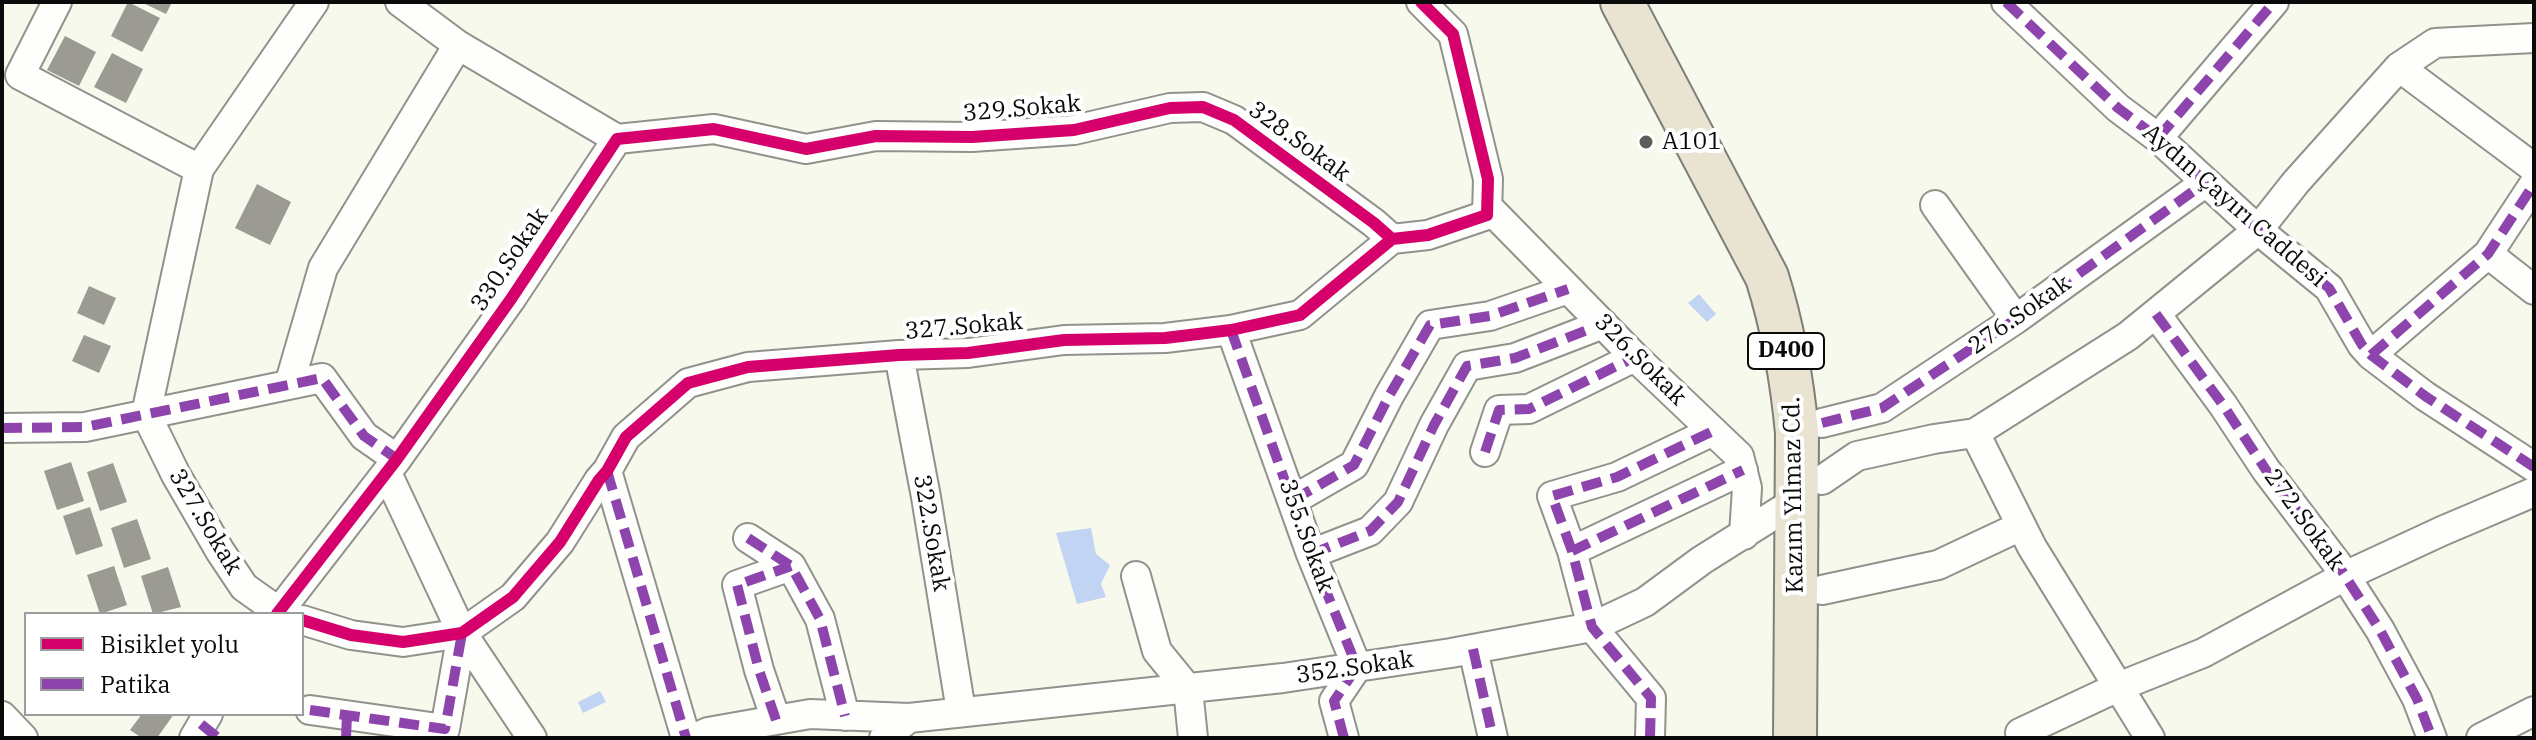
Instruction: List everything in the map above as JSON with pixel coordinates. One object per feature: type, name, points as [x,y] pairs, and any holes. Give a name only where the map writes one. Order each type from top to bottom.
[{"type":"highway","name":"Kazım Yılmaz Cd.","points":[[1622,2],[1767,277],[1781,321],[1822,590],[1819,738]]},
{"type":"highway","name":"Kazım Yılmaz Cd.","points":[[1654,2],[1780,250],[1816,364],[1822,423],[1809,491],[1795,738]]},
{"type":"street","points":[[57,2],[20,75],[199,169]]},
{"type":"street","points":[[146,414],[199,169],[314,2]]},
{"type":"street","points":[[400,2],[458,45],[617,139]]},
{"type":"street","points":[[1392,239],[1428,235],[1487,215],[1488,179],[1453,34],[1421,2]]},
{"type":"street","name":"Aydın Çayırı Caddesi","points":[[2006,2],[2118,108],[2158,138],[2258,230],[2329,288],[2371,355],[2425,396],[2534,467]]},
{"type":"street","points":[[2158,138],[2274,2]]},
{"type":"street","points":[[2150,738],[2021,526],[1975,433],[2128,336],[2258,230],[2296,182],[2399,67],[2435,43],[2534,38]]},
{"type":"street","points":[[289,385],[323,268],[458,45]]},
{"type":"street","points":[[2399,67],[2534,168]]},
{"type":"street","name":"328.Sokak","points":[[1170,108],[1203,107],[1234,120],[1392,239]]},
{"type":"street","name":"329.Sokak","points":[[617,139],[714,129],[806,149],[876,136],[972,137],[1074,130],[1170,108]]},
{"type":"street","name":"330.Sokak","points":[[287,612],[511,299],[617,139]]},
{"type":"street","name":"276.Sokak","points":[[1822,423],[1882,408],[2016,319],[2206,182]]},
{"type":"street","points":[[2371,355],[2488,254],[2534,184]]},
{"type":"street","points":[[1935,205],[2016,319]]},
{"type":"street","name":"326.Sokak","points":[[1487,206],[1635,357],[1739,456],[1743,470]]},
{"type":"street","name":"327.Sokak","points":[[304,621],[351,635],[403,642],[462,633],[513,597],[560,542],[626,437],[688,383],[748,367],[968,353],[1064,340],[1165,338],[1231,330],[1300,315],[1392,239]]},
{"type":"street","points":[[2488,254],[2534,290]]},
{"type":"street","points":[[1293,500],[1354,465],[1430,325],[1490,316],[1568,289]]},
{"type":"street","name":"272.Sokak","points":[[2156,314],[2345,576],[2380,630],[2417,699],[2432,738]]},
{"type":"street","points":[[1311,554],[1370,531],[1398,502],[1434,425],[1467,366],[1515,358],[1603,324]]},
{"type":"street","name":"355.Sokak","points":[[1231,330],[1311,554],[1357,667]]},
{"type":"street","name":"322.Sokak","points":[[899,355],[961,711]]},
{"type":"street","points":[[1485,452],[1499,410],[1529,409],[1635,357]]},
{"type":"street","points":[[2,428],[85,427],[322,378],[364,436],[392,466],[462,633],[532,738]]},
{"type":"street","name":"327.Sokak","points":[[146,414],[176,475],[244,587],[281,612]]},
{"type":"street","points":[[1650,738],[1651,698],[1592,627],[1572,551],[1552,496],[1617,477],[1713,431]]},
{"type":"street","name":"352.Sokak","points":[[695,738],[708,732],[810,714],[909,718],[1188,689],[1357,667],[1592,627],[1645,602],[1857,456],[1975,433]]},
{"type":"street","points":[[1572,551],[1743,470],[1747,488],[1744,535]]},
{"type":"street","points":[[607,471],[686,738]]},
{"type":"street","points":[[2020,733],[2118,687],[2203,653],[2345,576],[2534,492]]},
{"type":"street","points":[[1822,590],[1938,565],[2021,526]]},
{"type":"street","points":[[748,538],[791,566],[820,619],[845,716]]},
{"type":"street","points":[[776,720],[759,670],[737,585],[791,566]]},
{"type":"street","points":[[1136,576],[1157,651],[1188,689],[1193,738]]},
{"type":"street","points":[[310,710],[346,727],[445,729],[462,633]]},
{"type":"street","points":[[1473,649],[1493,738]]},
{"type":"street","points":[[1344,738],[1334,701],[1357,667]]},
{"type":"street","points":[[2481,738],[2534,711]]},
{"type":"street","points":[[2,716],[23,738]]},
{"type":"street","points":[[884,738],[909,718]]},
{"type":"water","points":[[1699,294],[1716,314],[1707,322],[1688,303]]},
{"type":"water","points":[[1091,528],[1096,554],[1110,565],[1101,584],[1106,597],[1077,604],[1056,533]]},
{"type":"water","points":[[600,691],[606,702],[583,713],[578,702]]},
{"type":"building","points":[[128,2],[160,18],[142,52],[111,36]]},
{"type":"building","points":[[141,2],[172,2],[166,14]]},
{"type":"building","points":[[65,36],[96,52],[79,86],[47,70]]},
{"type":"building","points":[[112,53],[143,69],[126,103],[94,87]]},
{"type":"building","points":[[257,184],[291,202],[270,245],[235,228]]},
{"type":"building","points":[[89,286],[116,298],[104,325],[77,313]]},
{"type":"building","points":[[84,335],[111,346],[99,373],[72,361]]},
{"type":"building","points":[[71,462],[84,501],[57,510],[44,471]]},
{"type":"building","points":[[113,463],[127,502],[100,511],[87,472]]},
{"type":"building","points":[[90,507],[103,546],[76,555],[63,516]]},
{"type":"building","points":[[137,519],[151,559],[124,568],[111,528]]},
{"type":"building","points":[[114,566],[127,605],[99,612],[87,575]]},
{"type":"building","points":[[168,567],[181,607],[152,612],[141,576]]},
{"type":"building","points":[[140,716],[173,716],[157,738],[142,738],[130,730]]},
{"type":"marked path","points":[[2006,2],[2118,108],[2158,138],[2258,230],[2329,288],[2371,355],[2425,396],[2534,467]]},
{"type":"marked path","points":[[2158,138],[2274,2]]},
{"type":"marked path","points":[[1822,423],[1882,408],[2016,319],[2206,182]]},
{"type":"marked path","points":[[2371,355],[2488,254],[2534,184]]},
{"type":"marked path","points":[[1293,500],[1354,465],[1430,325],[1490,316],[1568,289]]},
{"type":"marked path","points":[[2156,314],[2266,470],[2338,565],[2380,630],[2417,699],[2432,738]]},
{"type":"marked path","points":[[1311,554],[1370,531],[1398,502],[1434,425],[1467,366],[1515,358],[1603,324]]},
{"type":"marked path","points":[[1231,330],[1311,554],[1357,667],[1334,701],[1344,738]]},
{"type":"marked path","points":[[1485,452],[1499,410],[1529,409],[1635,357]]},
{"type":"marked path","points":[[2,428],[85,427],[322,378],[364,436],[397,459]]},
{"type":"marked path","points":[[1572,551],[1552,496],[1617,477],[1713,431]]},
{"type":"marked path","points":[[1650,738],[1651,698],[1592,627],[1572,551],[1743,470]]},
{"type":"marked path","points":[[607,471],[686,738]]},
{"type":"marked path","points":[[748,538],[791,566],[820,619],[845,716]]},
{"type":"marked path","points":[[776,720],[759,670],[737,585],[791,566]]},
{"type":"marked path","points":[[310,710],[445,729],[462,633]]},
{"type":"marked path","points":[[1473,649],[1493,738]]},
{"type":"marked path","points":[[346,738],[347,715]]},
{"type":"marked path","points":[[201,724],[218,738]]},
{"type":"cycle path","points":[[304,621],[351,635],[403,642],[462,633],[513,597],[560,542],[626,437],[688,383],[748,367],[968,353],[1064,340],[1165,338],[1231,330],[1300,315],[1392,239],[1428,235],[1487,215],[1488,179],[1453,34],[1421,2]]},
{"type":"cycle path","points":[[279,612],[397,459],[511,299],[617,139],[714,129],[806,149],[876,136],[972,137],[1074,130],[1170,108],[1203,107],[1234,120],[1392,239]]},
{"type":"place","name":"A101","points":[[1646,142]]}]
